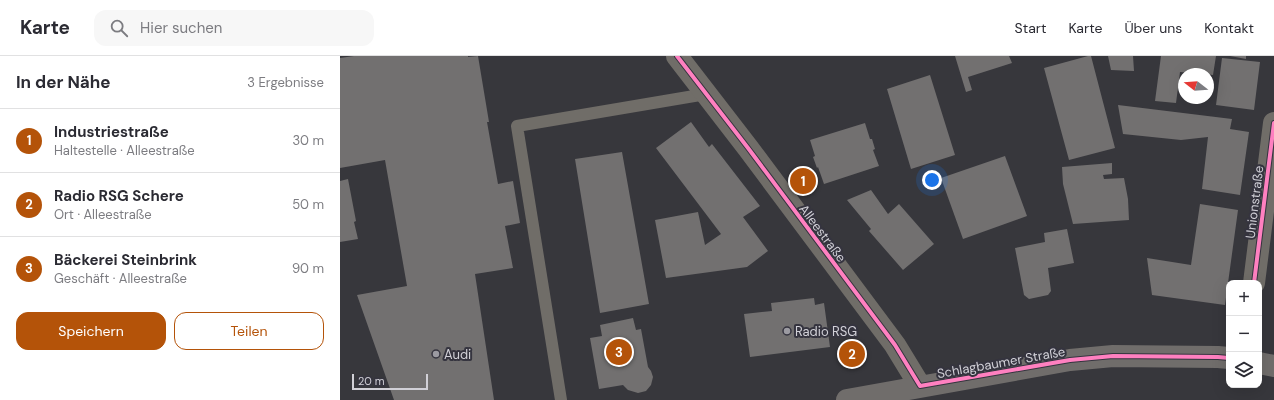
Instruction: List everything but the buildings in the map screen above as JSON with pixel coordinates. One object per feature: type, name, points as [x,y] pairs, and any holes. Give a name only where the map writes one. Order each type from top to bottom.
[{"type":"main road","name":"Schlagbaumer Straße","points":[[847,400],[1077,359],[1113,356],[1226,358]]},
{"type":"main road","points":[[1262,364],[1274,366]]},
{"type":"street","name":"Alleestraße","points":[[677,56],[748,148],[895,345],[920,386]]},
{"type":"street","name":"Unionstraße","points":[[1254,280],[1274,123]]},
{"type":"lane","points":[[561,400],[517,126],[706,94]]},
{"type":"cycle path","points":[[677,56],[748,148],[895,345],[920,386],[1070,360],[1113,356],[1226,358]]},
{"type":"cycle path","points":[[1254,280],[1274,123]]},
{"type":"place","name":"Industriestraße","points":[[803,181]]},
{"type":"place","name":"Radio RSG","points":[[787,331]]},
{"type":"place","name":"Bäckerei Steinbrink","points":[[619,352]]},
{"type":"place","name":"Audi","points":[[436,354]]},
{"type":"place","name":"Radio RSG Schere","points":[[852,354]]}]
